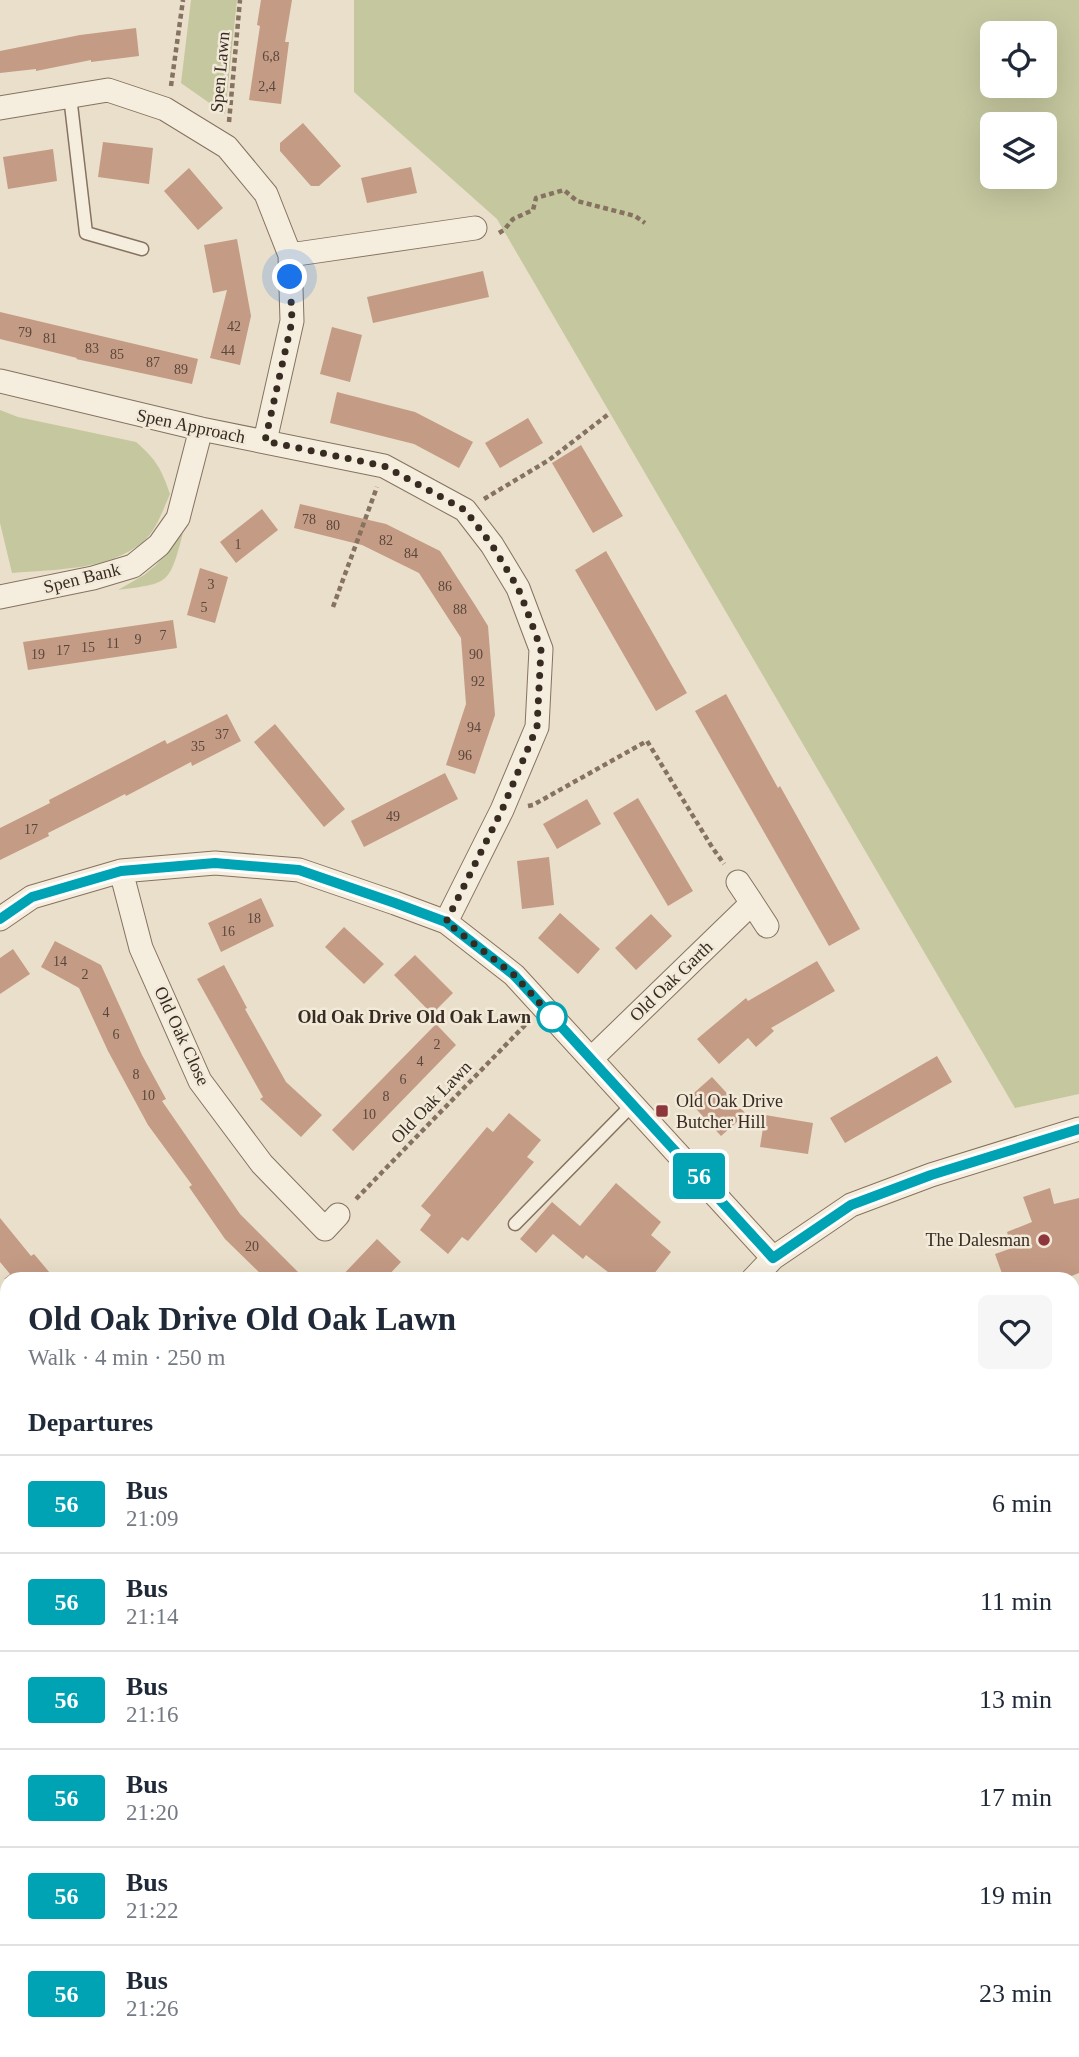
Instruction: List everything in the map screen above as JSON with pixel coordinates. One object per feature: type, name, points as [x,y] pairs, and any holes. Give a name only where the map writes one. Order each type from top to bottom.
[{"type":"street","points":[[0,108],[108,90],[168,111],[227,147],[266,194],[289,255],[292,321],[265,441]]},
{"type":"street","points":[[289,255],[475,228]]},
{"type":"street","name":"Spen Approach","points":[[0,381],[201,429],[384,466],[465,510],[492,545],[518,588],[541,649],[537,727],[502,810],[446,922]]},
{"type":"street","name":"Spen Bank","points":[[0,597],[93,578],[133,566],[159,545],[178,518],[201,429]]},
{"type":"street","points":[[0,919],[32,897],[121,871],[215,863],[299,870],[446,922],[514,975],[773,1258]]},
{"type":"street","name":"Old Oak Close","points":[[121,871],[141,948],[200,1081],[262,1164],[325,1229],[338,1215]]},
{"type":"street","points":[[737,881],[767,926]]},
{"type":"street","name":"Old Oak Garth","points":[[592,1059],[752,903]]},
{"type":"street","points":[[760,1272],[773,1258],[851,1205],[931,1175],[1079,1129]]},
{"type":"lane","points":[[71,96],[86,233],[142,249]]},
{"type":"lane","points":[[515,1224],[633,1104]]},
{"type":"path","points":[[168,111],[183,0]]},
{"type":"path","name":"Spen Lawn","points":[[227,147],[240,0]]},
{"type":"path","points":[[475,228],[483,237],[488,238],[504,230],[513,219],[533,210],[536,198],[564,190],[577,201],[635,216],[645,223]]},
{"type":"path","points":[[465,510],[549,460],[610,413]]},
{"type":"path","points":[[333,607],[384,466]]},
{"type":"path","points":[[502,810],[533,806],[647,741],[712,847],[737,881]]},
{"type":"path","name":"Old Oak Lawn","points":[[338,1215],[543,1006]]},
{"type":"green space","points":[[191,0],[237,0],[225,114],[181,83]]},
{"type":"green space","points":[[354,0],[1079,0],[1079,1094],[1015,1108],[497,219],[354,92]]},
{"type":"green space","points":[[0,410],[18,417],[136,442],[158,465],[170,494],[148,537],[114,559],[80,567],[12,573],[0,523]]},
{"type":"green space","points":[[183,533],[174,563],[165,578],[158,583],[118,590],[156,565]]},
{"type":"building","points":[[261,0],[292,0],[285,42],[289,42],[281,104],[249,100],[260,26],[257,25]]},
{"type":"building","points":[[136,28],[139,56],[91,60],[36,71],[0,73],[0,51],[80,35]]},
{"type":"building","points":[[303,123],[341,166],[319,186],[311,186],[280,151],[280,143]]},
{"type":"building","points":[[103,142],[153,148],[149,184],[98,177]]},
{"type":"building","points":[[53,149],[57,181],[8,189],[3,157]]},
{"type":"building","points":[[411,167],[417,193],[367,203],[361,178]]},
{"type":"building","points":[[189,168],[223,208],[198,230],[164,191]]},
{"type":"building","points":[[237,239],[251,316],[240,365],[210,358],[227,290],[213,293],[204,245]]},
{"type":"building","points":[[483,271],[489,297],[373,323],[367,297]]},
{"type":"building","points":[[0,312],[198,359],[192,384],[76,359],[0,339]]},
{"type":"building","points":[[332,327],[362,335],[350,382],[320,374]]},
{"type":"building","points":[[337,392],[415,412],[473,442],[459,468],[414,444],[330,423]]},
{"type":"building","points":[[528,418],[543,443],[500,468],[485,443]]},
{"type":"building","points":[[581,445],[623,516],[593,533],[552,463]]},
{"type":"building","points":[[300,504],[386,524],[440,551],[475,605],[488,626],[495,715],[475,774],[446,765],[466,704],[461,638],[419,573],[362,545],[294,528]]},
{"type":"building","points":[[262,509],[278,530],[236,563],[220,542]]},
{"type":"building","points":[[606,551],[687,693],[656,711],[575,570]]},
{"type":"building","points":[[200,568],[228,577],[215,623],[187,615]]},
{"type":"building","points":[[173,620],[177,648],[28,670],[23,642]]},
{"type":"building","points":[[726,694],[860,929],[829,946],[695,711]]},
{"type":"building","points":[[227,714],[241,741],[192,766],[191,762],[126,796],[125,794],[0,860],[0,828],[165,740],[167,744]]},
{"type":"building","points":[[275,724],[345,809],[324,827],[254,742]]},
{"type":"building","points":[[445,773],[458,799],[364,847],[351,821]]},
{"type":"building","points":[[638,798],[693,891],[668,906],[613,813]]},
{"type":"building","points":[[587,799],[601,824],[557,849],[543,824]]},
{"type":"building","points":[[549,857],[554,905],[522,909],[517,861]]},
{"type":"building","points":[[261,898],[274,926],[221,952],[208,923]]},
{"type":"building","points":[[560,913],[600,949],[578,974],[538,938]]},
{"type":"building","points":[[651,914],[672,936],[636,970],[615,948]]},
{"type":"building","points":[[344,927],[384,964],[364,984],[325,947]]},
{"type":"building","points":[[55,941],[101,965],[142,1055],[166,1099],[162,1101],[240,1214],[298,1272],[259,1272],[225,1239],[189,1187],[192,1185],[148,1125],[108,1051],[79,988],[41,967]]},
{"type":"building","points":[[13,949],[30,974],[0,994],[0,958]]},
{"type":"building","points":[[415,955],[453,993],[432,1014],[394,975]]},
{"type":"building","points":[[817,961],[835,991],[771,1028],[774,1031],[756,1047],[748,1038],[719,1064],[697,1039],[746,998],[748,1001]]},
{"type":"building","points":[[224,965],[286,1082],[322,1115],[301,1137],[260,1099],[263,1097],[197,979]]},
{"type":"building","points":[[436,1024],[456,1045],[353,1151],[332,1130]]},
{"type":"building","points":[[937,1056],[952,1082],[845,1143],[830,1118]]},
{"type":"building","points":[[712,1077],[746,1114],[721,1136],[687,1099]]},
{"type":"building","points":[[509,1113],[541,1140],[527,1157],[534,1162],[468,1241],[462,1237],[448,1254],[420,1230],[431,1215],[421,1206],[487,1127],[493,1132]]},
{"type":"building","points":[[765,1115],[813,1123],[808,1154],[760,1147]]},
{"type":"building","points":[[616,1183],[661,1222],[651,1235],[671,1252],[655,1272],[608,1272],[586,1255],[583,1259],[553,1234],[536,1253],[520,1239],[552,1202],[580,1226]]},
{"type":"building","name":"The Dalesman","points":[[1050,1188],[1054,1204],[1079,1198],[1079,1272],[1001,1272],[995,1254],[1012,1248],[1007,1232],[1032,1222],[1023,1197]]},
{"type":"building","points":[[0,1218],[31,1256],[34,1254],[49,1272],[8,1272],[0,1262]]},
{"type":"building","points":[[377,1239],[401,1262],[392,1272],[346,1272]]},
{"type":"bus line","name":"56","points":[[0,919],[32,897],[121,871],[215,863],[299,870],[446,922],[514,975],[773,1258],[851,1205],[931,1175],[1079,1129]]},
{"type":"place","name":"Old Oak Drive Old Oak Lawn","points":[[552,1017]]},
{"type":"place","name":"Old Oak Drive Butcher Hill","points":[[662,1111]]},
{"type":"place","name":"The Dalesman","points":[[1044,1240]]},
{"type":"route","points":[[290,277],[292,321],[265,441],[384,466],[465,510],[492,545],[518,588],[541,649],[537,727],[502,810],[446,922],[514,975],[559,1024],[552,1017]]}]
